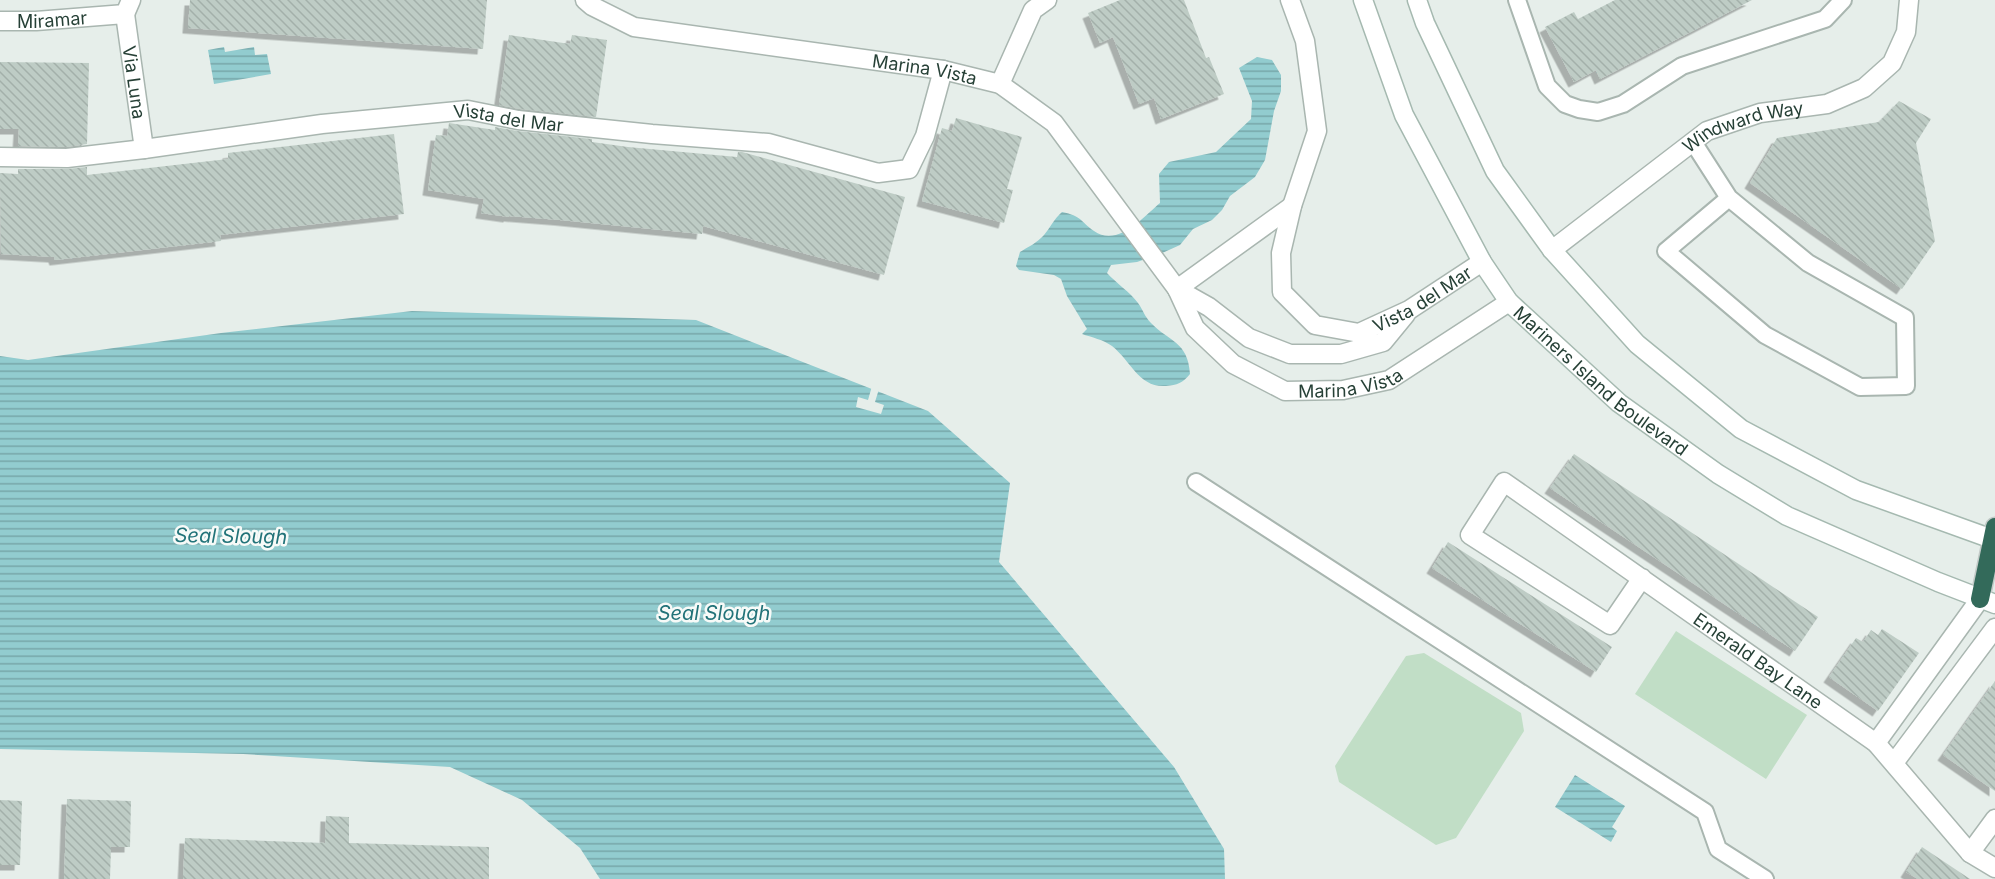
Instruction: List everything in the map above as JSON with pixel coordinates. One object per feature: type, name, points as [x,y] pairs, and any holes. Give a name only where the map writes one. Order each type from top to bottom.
[{"type":"highway","points":[[1988,602],[1994,536]]},
{"type":"street","name":"Marina Vista","points":[[585,0],[592,6],[634,27],[943,70],[1000,84],[1054,123],[1177,288],[1195,328],[1233,364],[1286,391],[1343,390],[1389,380],[1509,302]]},
{"type":"street","points":[[1000,84],[1032,10],[1047,0]]},
{"type":"street","name":"Vista del Mar","points":[[1290,0],[1305,41],[1317,131],[1292,206],[1281,253],[1282,292],[1315,325],[1359,333],[1409,310],[1482,262]]},
{"type":"street","name":"Mariners Island Boulevard","points":[[1364,0],[1404,115],[1482,262],[1509,302],[1619,403],[1718,474],[1787,516],[1988,602]]},
{"type":"street","points":[[1417,0],[1425,23],[1495,171],[1552,250],[1637,344],[1741,429],[1857,490],[1994,536]]},
{"type":"street","name":"Windward Way","points":[[1552,250],[1707,131],[1760,113],[1827,104],[1864,88],[1892,63],[1906,32],[1909,0]]},
{"type":"street","name":"Miramar","points":[[0,21],[36,21],[128,7]]},
{"type":"street","name":"Via Luna","points":[[128,7],[144,150]]},
{"type":"street","name":"Vista del Mar","points":[[0,157],[67,159],[144,150],[322,123],[468,110],[518,120],[768,143],[878,173],[909,169],[925,136],[943,70]]},
{"type":"street","points":[[1177,288],[1292,206]]},
{"type":"street","name":"Marina Vista","points":[[1177,288],[1209,307],[1249,338],[1290,354],[1341,354],[1383,342],[1409,310]]},
{"type":"street","name":"Emerald Bay Lane","points":[[1642,578],[1610,625],[1470,535],[1504,482],[1642,578],[1876,743],[1971,853],[1995,868]]},
{"type":"street","points":[[1876,743],[1988,602]]},
{"type":"street","points":[[1894,763],[1995,628]]},
{"type":"street","points":[[1971,853],[1995,819]]},
{"type":"lane","points":[[1517,0],[1547,86],[1565,104],[1598,112],[1623,104],[1682,66],[1825,19],[1843,0]]},
{"type":"lane","points":[[1693,142],[1729,198],[1808,263],[1905,318],[1906,386],[1860,387],[1765,335],[1666,251],[1729,198]]},
{"type":"lane","points":[[1196,482],[1705,812],[1718,849],[1765,879]]},
{"type":"green space","points":[[1676,631],[1807,715],[1766,779],[1635,694]]},
{"type":"green space","points":[[1424,653],[1521,713],[1524,731],[1456,838],[1436,845],[1339,782],[1335,766],[1406,656]]},
{"type":"water","points":[[224,47],[225,52],[254,47],[255,55],[267,54],[271,74],[214,84],[208,50]]},
{"type":"water","points":[[1257,57],[1272,60],[1281,75],[1281,91],[1274,111],[1265,160],[1255,177],[1230,196],[1222,210],[1212,220],[1193,229],[1180,245],[1137,262],[1111,265],[1107,273],[1135,299],[1151,323],[1182,348],[1186,355],[1190,374],[1182,381],[1166,386],[1149,383],[1112,346],[1082,334],[1087,329],[1067,296],[1061,279],[1054,275],[1019,270],[1016,266],[1020,252],[1041,238],[1062,212],[1077,217],[1094,231],[1103,235],[1112,236],[1121,233],[1138,222],[1160,203],[1159,174],[1169,162],[1216,152],[1251,119],[1252,101],[1239,68]]},
{"type":"water","name":"Seal Slough","points":[[412,311],[696,320],[928,411],[1010,483],[999,562],[1174,767],[1224,849],[1225,879],[600,879],[580,848],[522,800],[450,767],[243,754],[0,749],[0,356],[28,360],[221,333]]},
{"type":"water","points":[[1575,775],[1625,806],[1612,827],[1617,831],[1611,842],[1555,807]]},
{"type":"pier","points":[[872,386],[879,389],[875,402],[884,405],[881,414],[856,407],[858,397],[868,400]]},
{"type":"building","points":[[190,0],[487,0],[483,49],[188,28]]},
{"type":"building","points":[[1120,0],[1184,0],[1206,58],[1209,57],[1224,94],[1161,119],[1154,98],[1139,104],[1113,37],[1100,43],[1088,13]]},
{"type":"building","points":[[1615,0],[1752,0],[1600,79],[1596,70],[1574,82],[1545,27],[1574,12],[1578,19]]},
{"type":"building","points":[[509,35],[570,44],[572,35],[607,40],[596,117],[499,105]]},
{"type":"building","points":[[0,62],[89,63],[87,144],[66,147],[18,146],[19,129],[0,129]]},
{"type":"building","points":[[1899,101],[1931,119],[1916,143],[1935,241],[1902,289],[1750,183],[1777,138],[1879,122]]},
{"type":"building","points":[[956,118],[1022,137],[1007,189],[1013,190],[1004,223],[922,201],[942,128],[952,131]]},
{"type":"building","points":[[449,123],[495,130],[495,127],[592,139],[592,142],[628,147],[737,157],[738,152],[742,152],[905,197],[884,275],[703,226],[702,234],[481,213],[484,199],[428,190],[436,135],[447,136]]},
{"type":"building","points":[[394,134],[404,214],[220,235],[221,241],[55,260],[54,257],[1,254],[0,173],[18,174],[18,169],[87,167],[87,175],[228,159],[228,153]]},
{"type":"building","points":[[1574,454],[1818,617],[1795,651],[1550,488]]},
{"type":"building","points":[[1448,542],[1612,647],[1596,672],[1432,568]]},
{"type":"building","points":[[1882,629],[1919,653],[1878,711],[1829,677],[1856,638],[1863,642],[1871,630],[1878,635]]},
{"type":"building","points":[[1995,681],[1995,791],[1943,755]]},
{"type":"building","points":[[67,799],[131,801],[130,847],[111,847],[110,879],[64,879]]},
{"type":"building","points":[[0,800],[22,801],[20,865],[0,865]]},
{"type":"building","points":[[326,816],[349,817],[349,843],[489,847],[489,879],[183,879],[185,838],[325,843]]},
{"type":"building","points":[[1922,847],[1970,879],[1918,879],[1906,872]]}]
